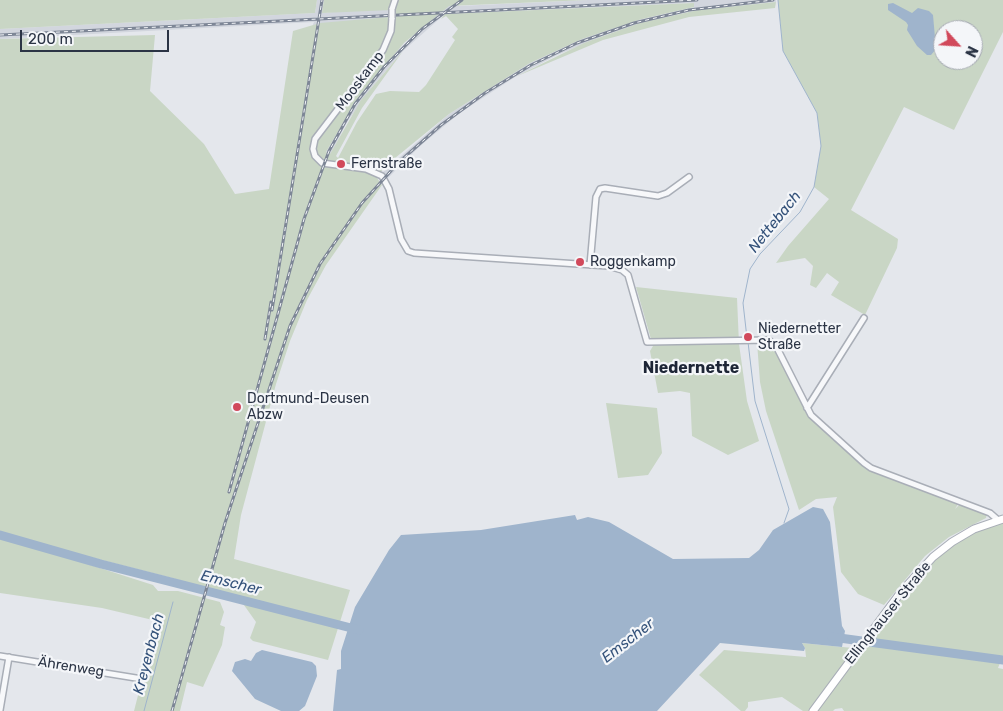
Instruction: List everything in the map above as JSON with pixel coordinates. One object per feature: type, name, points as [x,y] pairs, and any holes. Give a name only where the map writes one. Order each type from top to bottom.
[{"type":"main road","name":"Ellinghauser Straße","points":[[813,711],[875,626],[917,574],[942,549],[974,529],[1000,520]]},
{"type":"street","name":"Mooskamp","points":[[395,0],[392,9],[391,31],[384,50],[315,139],[313,149],[315,156],[322,163],[366,169],[382,176],[389,189],[401,238],[408,250],[423,254],[590,265]]},
{"type":"street","points":[[689,177],[666,193],[658,196],[605,188],[600,189],[596,198],[590,265],[615,267],[628,275],[646,342],[769,340],[776,346],[815,420],[871,468],[990,513],[1000,520]]},
{"type":"street","points":[[807,408],[864,318]]},
{"type":"street","name":"Ährenweg","points":[[0,656],[142,679]]},
{"type":"street","points":[[0,710],[9,657]]},
{"type":"shaded area","points":[[317,0],[324,0],[323,13],[459,0],[459,6],[588,0],[776,0],[776,2],[698,10],[673,15],[608,34],[557,55],[515,77],[461,112],[420,146],[388,178],[383,172],[449,114],[530,63],[582,39],[642,19],[694,7],[694,3],[445,14],[403,51],[372,87],[347,122],[327,161],[326,152],[358,98],[387,60],[436,15],[312,27],[314,22],[0,39],[0,29],[315,13]]},
{"type":"green space","points":[[0,0],[317,0],[315,13],[0,29]]},
{"type":"green space","points":[[324,0],[588,0],[449,6],[404,43],[358,98],[326,152],[330,154],[361,100],[403,51],[362,108],[336,156],[338,158],[357,122],[376,94],[390,91],[419,92],[426,85],[455,40],[452,37],[458,29],[446,16],[441,19],[445,14],[694,3],[694,7],[642,19],[582,39],[530,63],[449,114],[384,167],[377,178],[382,185],[326,265],[307,300],[290,341],[276,384],[241,515],[234,559],[350,590],[328,660],[253,641],[250,638],[256,622],[239,598],[172,578],[0,534],[0,39],[155,35],[150,91],[204,144],[235,194],[269,189],[293,31],[320,23],[389,17],[392,10],[322,13]]},
{"type":"green space","points":[[778,0],[1003,0],[1003,32],[954,130],[904,107],[851,210],[898,239],[897,248],[865,315],[831,295],[839,282],[827,273],[816,288],[810,285],[813,266],[805,258],[776,263],[788,246],[829,199],[814,187],[821,146],[817,113],[783,51]]},
{"type":"green space","points":[[776,2],[775,8],[689,17],[603,40],[515,77],[584,43],[640,23],[698,10]]},
{"type":"green space","points":[[636,287],[737,298],[739,344],[747,401],[759,441],[728,455],[692,436],[690,393],[680,391],[658,393],[650,351],[653,346]]},
{"type":"green space","points":[[764,339],[776,346],[811,415],[864,463],[960,501],[955,509],[960,504],[987,514],[986,518],[949,537],[925,556],[884,605],[858,594],[841,572],[833,507],[837,497],[816,499],[799,510],[766,411],[760,382],[757,342]]},
{"type":"green space","points":[[606,403],[657,408],[662,453],[648,475],[618,478]]},
{"type":"green space","points":[[1003,520],[1003,655],[998,668],[1003,669],[1003,711],[844,711],[842,708],[833,711],[803,711],[782,697],[748,702],[748,707],[745,711],[741,711],[699,675],[724,650],[806,657],[805,648],[802,643],[863,649],[875,626],[883,626],[890,607],[952,542]]},
{"type":"green space","points":[[0,536],[153,585],[158,591],[178,591],[220,602],[224,612],[220,625],[225,627],[222,645],[203,687],[187,682],[180,711],[134,711],[157,621],[102,608],[0,593]]},
{"type":"water","points":[[893,3],[912,13],[918,8],[929,11],[933,15],[933,53],[931,55],[927,55],[917,46],[907,30],[908,25],[906,22],[888,10],[888,4]]},
{"type":"water","points":[[813,507],[823,509],[830,522],[842,626],[845,631],[842,647],[802,643],[805,648],[804,651],[720,643],[657,711],[333,711],[337,670],[341,669],[341,651],[355,607],[389,550],[401,535],[481,530],[575,515],[577,520],[588,517],[609,522],[673,559],[749,558],[759,550],[773,530]]},
{"type":"water","points":[[262,650],[312,662],[316,666],[317,676],[305,706],[299,711],[281,711],[255,699],[232,671],[235,662],[245,659],[251,661],[256,653]]},
{"type":"waterway","name":"Nettebach","points":[[747,338],[743,303],[750,269],[760,254],[800,212],[814,187],[821,146],[817,113],[783,51],[778,0]]},
{"type":"waterway","name":"Nettebach","points":[[748,342],[755,401],[789,509],[784,523]]},
{"type":"waterway","name":"Emscher","points":[[0,535],[101,564],[359,630]]},
{"type":"waterway","name":"Kreyenbach","points":[[144,711],[173,602]]},
{"type":"waterway","name":"Emscher","points":[[832,637],[1003,660]]},
{"type":"railway","points":[[272,310],[322,0]]},
{"type":"railway","points":[[229,492],[304,219],[329,151],[355,104],[384,67],[422,29],[462,0]]},
{"type":"railway","points":[[0,35],[697,0]]},
{"type":"railway","points":[[172,711],[225,523],[290,326],[320,264],[362,203],[399,162],[441,125],[485,93],[531,65],[577,43],[634,23],[689,10],[773,0]]},
{"type":"railway","points":[[265,339],[271,302]]},
{"type":"place","name":"Fernstraße","points":[[341,164]]},
{"type":"place","name":"Roggenkamp","points":[[580,262]]},
{"type":"place","name":"Niedernetter Straße","points":[[748,337]]},
{"type":"place","name":"Dortmund-Deusen Abzw","points":[[237,407]]},
{"type":"district","name":"Niedernette","points":[[691,368]]}]
